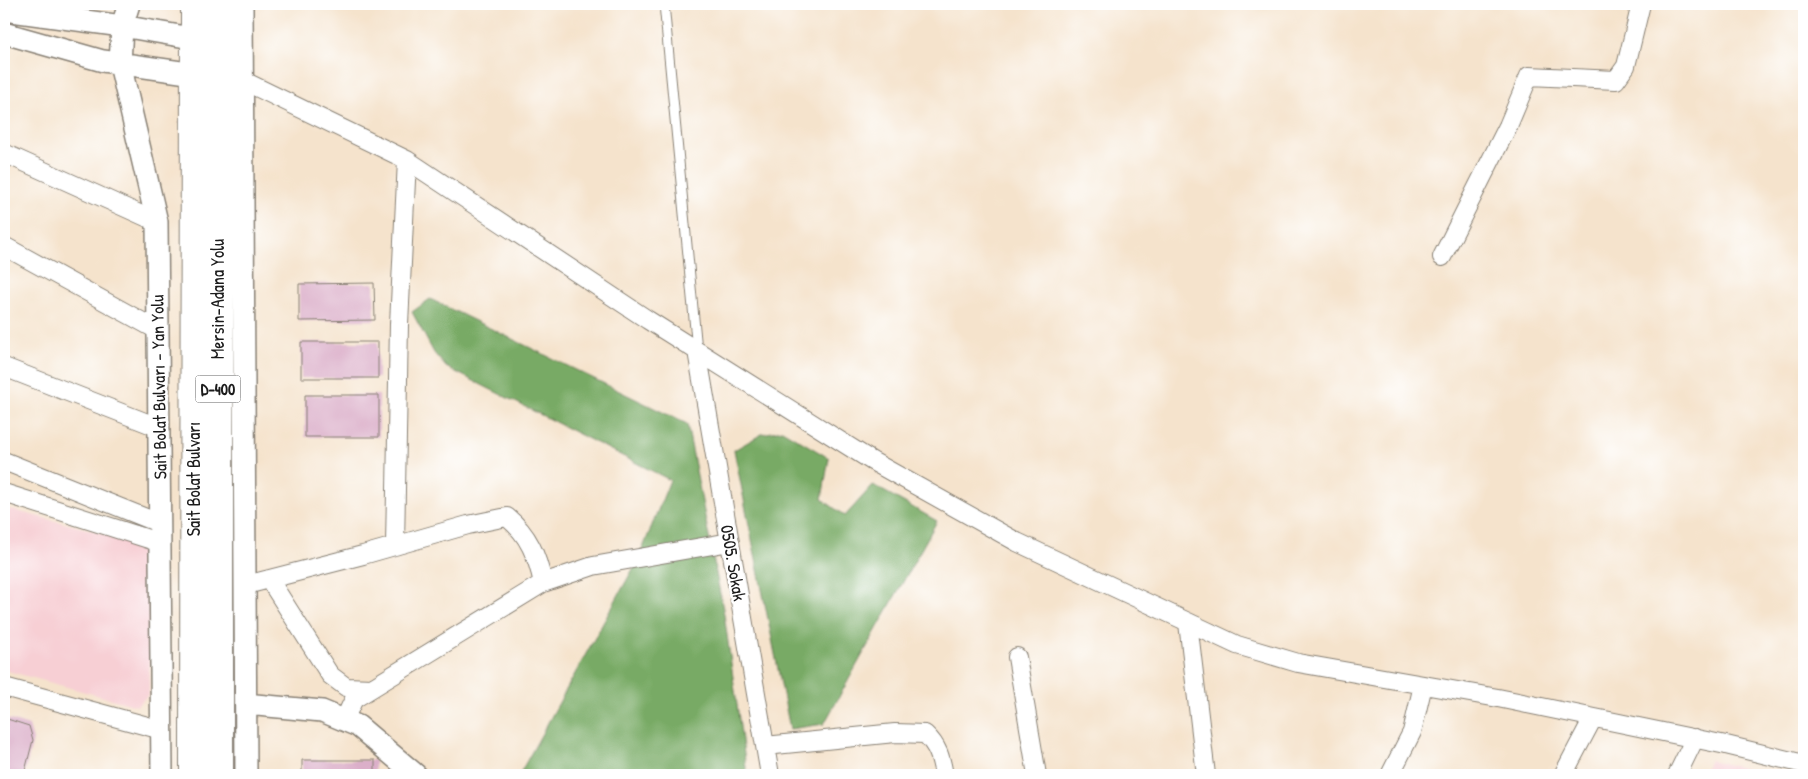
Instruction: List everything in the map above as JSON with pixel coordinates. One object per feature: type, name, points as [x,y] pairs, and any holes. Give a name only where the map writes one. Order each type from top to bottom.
[{"type":"highway","name":"D-400","points":[[195,4],[219,43]]},
{"type":"highway","name":"Mersin-Adana Yolu","points":[[219,4],[219,775]]},
{"type":"highway","name":"Sait Bolat Bulvarı","points":[[194,775],[218,77]]},
{"type":"street","name":"Sait Bolat Bulvarı - Yan Yolu","points":[[128,4],[122,26],[120,64],[157,222],[162,775]]},
{"type":"street","points":[[4,10],[122,26],[219,43],[242,4]]},
{"type":"street","points":[[1442,257],[1508,126],[1529,76],[1616,80],[1626,66],[1641,4]]},
{"type":"street","points":[[4,33],[120,64],[218,77],[406,160],[697,351],[872,461],[1016,542],[1237,645],[1298,663],[1423,685],[1695,738],[1804,764]]},
{"type":"street","points":[[218,77],[246,585],[246,775]]},
{"type":"street","points":[[4,153],[157,222]]},
{"type":"street","points":[[395,546],[399,324],[406,160]]},
{"type":"street","points":[[4,246],[159,331]]},
{"type":"street","name":"0505. Sokak","points":[[697,351],[770,775]]},
{"type":"street","points":[[4,367],[160,428]]},
{"type":"street","points":[[4,461],[161,533]]},
{"type":"street","points":[[4,493],[161,533]]},
{"type":"street","points":[[246,585],[468,525],[507,517],[521,528],[536,554],[543,582]]},
{"type":"street","points":[[344,720],[354,699],[543,582],[593,566],[730,542]]},
{"type":"street","points":[[269,579],[330,675],[346,686],[372,688]]},
{"type":"street","points":[[1188,623],[1206,775]]},
{"type":"street","points":[[1017,657],[1038,775]]},
{"type":"street","points":[[1390,775],[1412,732],[1423,685]]},
{"type":"street","points":[[4,687],[162,730]]},
{"type":"street","points":[[246,704],[322,711],[344,720],[358,726],[395,766],[416,775]]},
{"type":"street","points":[[1563,775],[1593,718]]},
{"type":"street","points":[[765,746],[895,733],[925,734],[934,742],[941,757],[944,775]]},
{"type":"street","points":[[1677,775],[1695,738]]},
{"type":"lane","points":[[664,4],[697,351]]},
{"type":"shaded area","points":[[4,508],[131,540],[151,550],[149,694],[137,706],[4,670]]},
{"type":"shaded area","points":[[1710,760],[1771,775],[1702,775]]},
{"type":"green space","points":[[430,299],[687,424],[724,614],[747,775],[519,775],[639,558],[670,480],[446,367],[434,353],[412,312]]},
{"type":"green space","points":[[782,430],[829,458],[822,499],[845,516],[873,485],[937,521],[824,724],[790,729],[734,450],[762,434]]},
{"type":"building","points":[[374,283],[375,320],[299,321],[299,284]]},
{"type":"building","points":[[301,342],[378,342],[378,378],[301,378]]},
{"type":"building","points":[[305,395],[379,395],[379,437],[305,437]]},
{"type":"building","points":[[4,718],[29,726],[33,740],[24,775],[4,775]]},
{"type":"building","points":[[302,760],[375,760],[375,775],[302,775]]}]
